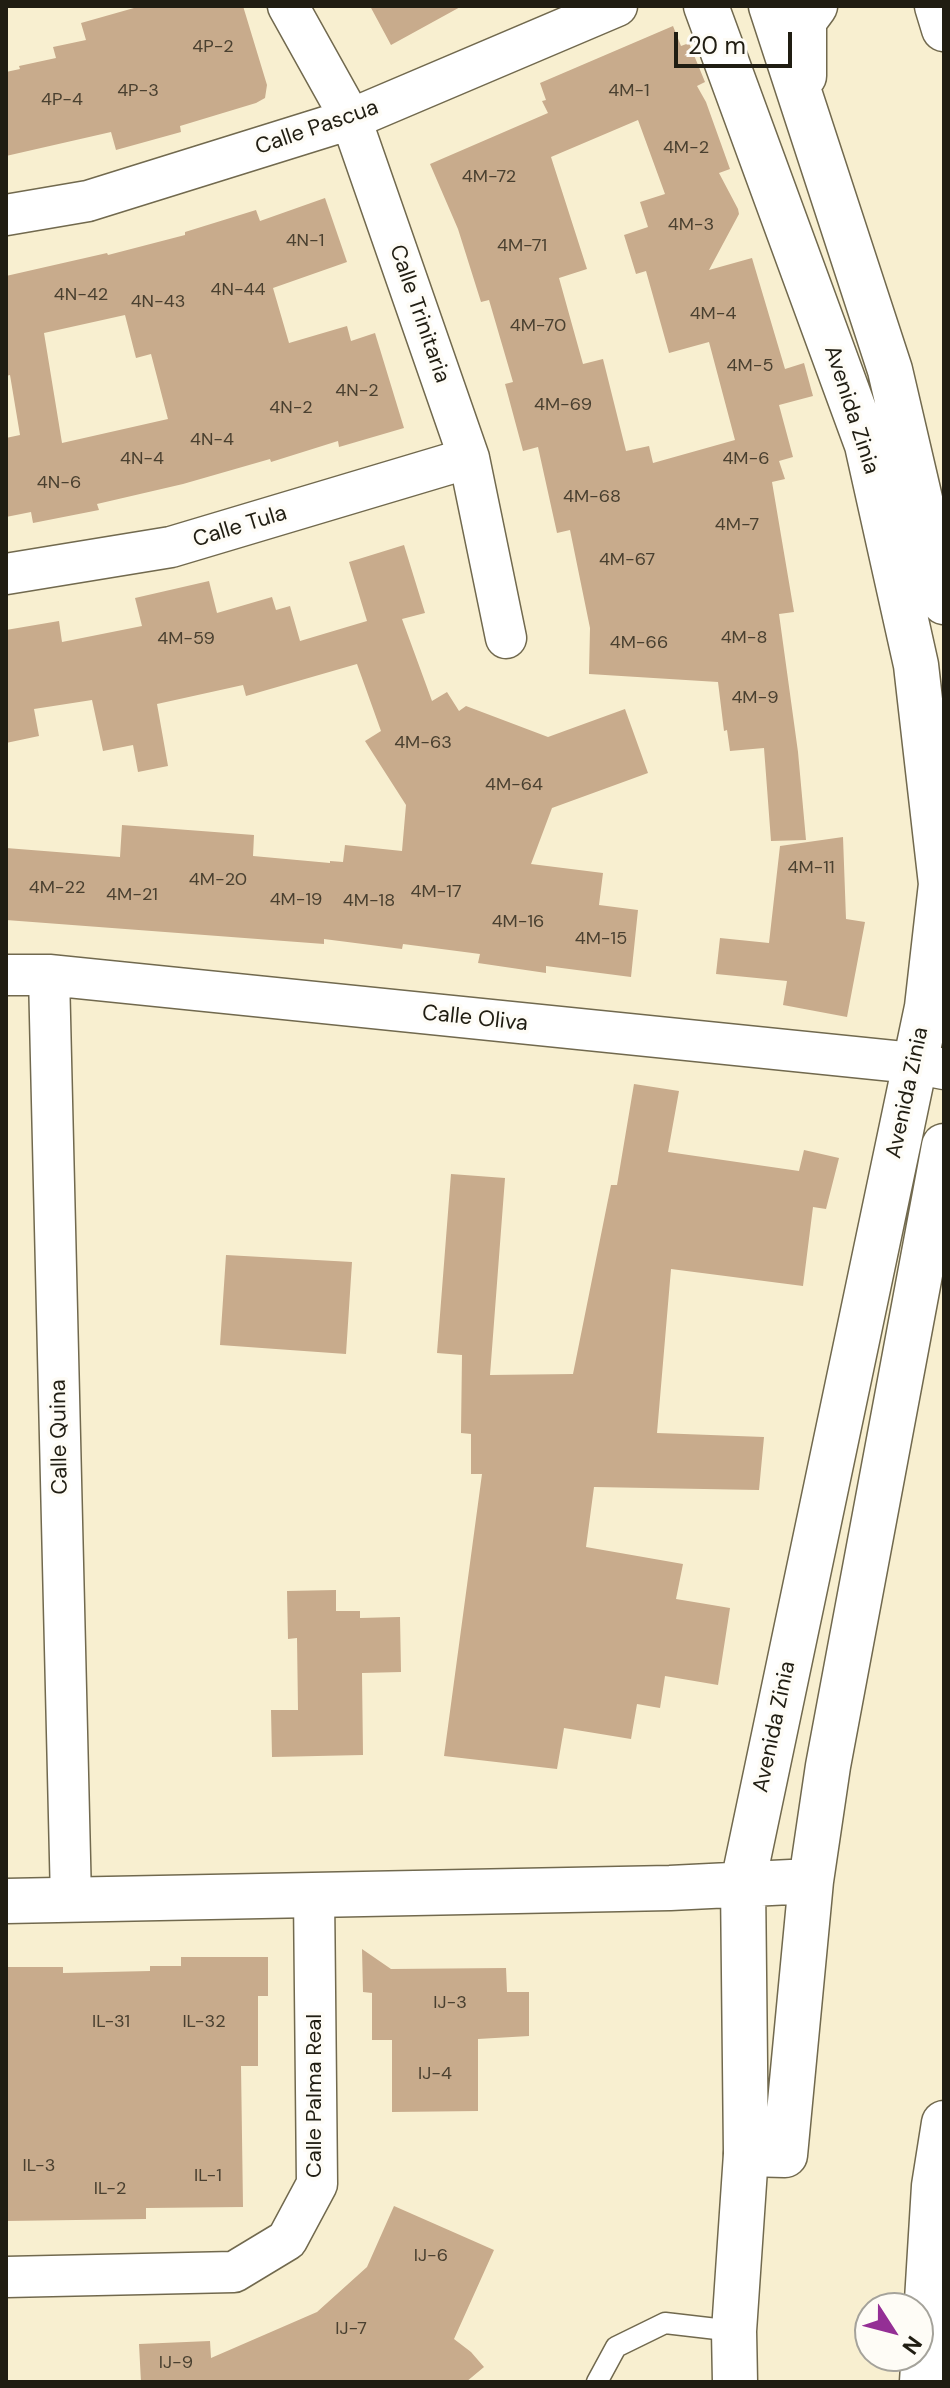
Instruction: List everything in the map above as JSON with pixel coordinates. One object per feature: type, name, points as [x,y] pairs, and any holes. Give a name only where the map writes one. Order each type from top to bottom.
[{"type":"main road","name":"Avenida Zinia","points":[[771,6],[890,370],[944,602]]},
{"type":"main road","points":[[805,111],[804,21],[815,6]]},
{"type":"main road","points":[[937,6],[944,29]]},
{"type":"main road","name":"Avenida Zinia","points":[[709,7],[867,445],[916,665],[941,884],[927,1007],[929,1066],[743,1883],[765,2154]]},
{"type":"main road","points":[[735,2382],[734,2331],[828,1766],[944,1146]]},
{"type":"main road","points":[[6,1901],[655,1888],[811,1881]]},
{"type":"main road","points":[[922,2382],[934,2186],[944,2123]]},
{"type":"street","name":"Calle Trinitaria","points":[[288,6],[351,119],[469,458],[506,638]]},
{"type":"street","name":"Calle Pascua","points":[[6,215],[88,201],[351,119],[617,6]]},
{"type":"street","name":"Calle Tula","points":[[6,574],[171,547],[469,458]]},
{"type":"street","name":"Calle Oliva","points":[[6,975],[49,975],[929,1066]]},
{"type":"street","name":"Calle Quina","points":[[49,975],[71,1900]]},
{"type":"street","name":"Calle Palma Real","points":[[6,2277],[234,2272],[287,2240],[317,2184],[314,1894]]},
{"type":"lane","points":[[597,2382],[616,2347],[665,2323],[734,2331]]},
{"type":"building","points":[[141,6],[243,6],[267,85],[265,98],[180,126],[181,132],[116,150],[111,132],[6,156],[6,72],[56,58],[53,47],[86,40],[81,23]]},
{"type":"building","points":[[370,6],[462,6],[391,45]]},
{"type":"building","points":[[673,26],[681,46],[689,43],[705,82],[697,86],[706,102],[730,169],[719,173],[739,214],[709,270],[752,258],[785,369],[804,363],[813,396],[779,405],[793,457],[779,461],[785,479],[772,482],[794,612],[779,614],[798,752],[806,840],[771,841],[764,748],[730,751],[727,730],[724,731],[718,682],[589,674],[590,628],[570,530],[557,533],[538,447],[523,451],[505,384],[513,382],[489,300],[481,302],[458,229],[430,164],[548,113],[542,101],[546,100],[540,83]],"holes":[[[638,120],[665,194],[640,202],[648,227],[624,235],[636,274],[646,271],[669,353],[709,342],[735,440],[653,463],[649,446],[626,451],[603,359],[583,364],[559,278],[587,269],[551,157]]]},
{"type":"building","points":[[325,198],[347,262],[273,288],[289,343],[347,326],[351,341],[375,333],[404,428],[339,447],[338,441],[271,462],[270,459],[97,504],[99,510],[33,523],[31,512],[6,517],[6,438],[20,435],[10,375],[6,376],[6,276],[185,235],[185,232],[256,210],[260,221]],"holes":[[[125,315],[136,358],[151,354],[168,419],[62,443],[44,333]]]},
{"type":"building","points":[[404,545],[425,613],[402,619],[432,701],[447,692],[459,711],[466,706],[548,737],[625,709],[648,773],[552,808],[531,864],[603,873],[599,905],[638,910],[631,977],[546,966],[546,973],[478,963],[480,954],[403,944],[402,949],[324,939],[324,944],[6,920],[6,848],[120,857],[122,825],[254,835],[253,856],[330,863],[343,862],[345,845],[402,851],[406,805],[365,741],[381,731],[357,664],[246,696],[243,685],[157,704],[168,766],[138,772],[133,745],[103,751],[92,700],[34,709],[39,736],[6,743],[6,630],[59,621],[62,642],[142,626],[135,598],[209,581],[217,613],[272,597],[276,610],[290,606],[300,641],[367,621],[349,562]]},
{"type":"building","points":[[843,837],[846,919],[865,922],[847,1017],[783,1005],[787,981],[716,974],[720,938],[769,943],[780,846]]},
{"type":"building","points":[[634,1084],[679,1091],[668,1152],[799,1171],[804,1150],[839,1158],[826,1209],[813,1207],[803,1286],[671,1269],[657,1433],[764,1437],[759,1490],[594,1487],[586,1547],[683,1564],[676,1599],[730,1608],[718,1685],[665,1676],[660,1708],[637,1704],[631,1739],[564,1728],[557,1769],[444,1756],[482,1474],[471,1474],[471,1434],[461,1433],[462,1355],[437,1353],[451,1174],[505,1178],[490,1375],[573,1374],[611,1185],[617,1185]]},
{"type":"building","points":[[226,1255],[352,1262],[346,1354],[220,1345]]},
{"type":"building","points":[[336,1590],[336,1611],[360,1611],[360,1618],[400,1617],[401,1672],[362,1673],[363,1755],[272,1757],[271,1710],[298,1710],[297,1638],[288,1639],[287,1591]]},
{"type":"building","points":[[362,1949],[391,1969],[506,1968],[507,1992],[529,1992],[529,2036],[478,2039],[478,2111],[392,2112],[392,2040],[372,2040],[372,1993],[363,1992]]},
{"type":"building","points":[[181,1957],[268,1957],[268,1996],[258,1996],[258,2066],[241,2066],[243,2207],[146,2208],[146,2219],[6,2221],[6,1967],[63,1967],[63,1973],[150,1971],[150,1966],[181,1966]]},
{"type":"building","points":[[394,2206],[494,2250],[454,2339],[484,2367],[466,2382],[141,2382],[139,2344],[210,2341],[211,2358],[317,2312],[367,2267]]}]
